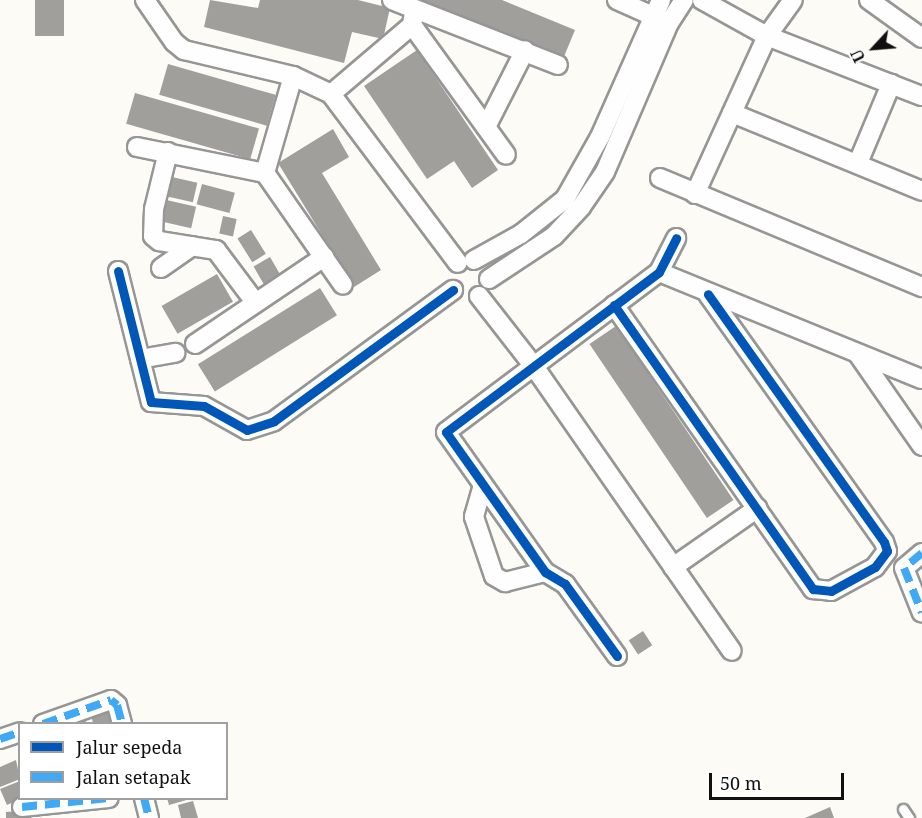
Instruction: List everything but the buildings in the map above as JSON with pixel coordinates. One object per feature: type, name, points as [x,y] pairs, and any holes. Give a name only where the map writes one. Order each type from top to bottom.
[{"type":"street","points":[[145,0],[174,42],[184,50],[293,76],[331,94],[466,262],[484,266],[489,279]]},
{"type":"street","points":[[393,0],[416,6],[558,65]]},
{"type":"street","points":[[616,0],[656,7],[669,23]]},
{"type":"street","points":[[479,296],[489,279],[554,236],[605,172],[669,23],[684,0]]},
{"type":"street","points":[[702,0],[767,36],[922,96]]},
{"type":"street","points":[[694,194],[767,36],[793,0]]},
{"type":"street","points":[[869,0],[922,38]]},
{"type":"street","points":[[331,94],[412,25],[416,6]]},
{"type":"street","points":[[479,296],[465,298],[453,290],[450,276],[466,262],[521,234],[565,199],[600,137],[656,7]]},
{"type":"street","points":[[412,25],[506,155]]},
{"type":"street","points":[[486,127],[525,50]]},
{"type":"street","points":[[265,173],[293,76]]},
{"type":"street","points":[[858,163],[891,84]]},
{"type":"street","points":[[732,113],[922,191]]},
{"type":"street","points":[[137,147],[265,173],[343,285]]},
{"type":"street","points":[[168,153],[154,209],[153,236],[216,250],[255,302]]},
{"type":"street","points":[[577,178],[594,187]]},
{"type":"street","points":[[660,178],[922,287]]},
{"type":"street","points":[[616,656],[565,584],[545,572],[483,485],[447,429],[659,272],[676,238]]},
{"type":"street","points":[[161,268],[192,246]]},
{"type":"street","points":[[195,345],[324,257]]},
{"type":"street","points":[[118,271],[150,402],[204,405],[247,430],[274,421],[453,290]]},
{"type":"street","points":[[659,272],[921,380]]},
{"type":"street","points":[[614,305],[813,589],[819,592],[831,591],[875,567],[887,551],[708,294]]},
{"type":"street","points":[[479,296],[533,365],[732,651]]},
{"type":"street","points":[[140,360],[175,352]]},
{"type":"street","points":[[858,354],[922,446]]},
{"type":"street","points":[[483,485],[474,517],[494,576],[506,582],[545,572]]},
{"type":"street","points":[[673,567],[758,508]]},
{"type":"street","points":[[922,553],[904,568],[922,613]]},
{"type":"street","points":[[46,722],[111,700],[117,705],[122,722]]},
{"type":"street","points":[[0,739],[18,733]]},
{"type":"street","points":[[22,807],[90,800]]},
{"type":"street","points":[[144,800],[149,818]]},
{"type":"lane","points":[[903,809],[909,818]]},
{"type":"marked path","points":[[922,553],[904,568],[922,613]]},
{"type":"marked path","points":[[49,722],[111,700],[117,705],[121,722]]},
{"type":"marked path","points":[[0,739],[18,733]]},
{"type":"marked path","points":[[22,807],[90,800]]},
{"type":"marked path","points":[[144,800],[149,818]]},
{"type":"cycle path","points":[[617,656],[565,584],[545,572],[446,432],[659,272],[676,238]]},
{"type":"cycle path","points":[[118,271],[151,402],[204,406],[247,430],[274,421],[453,290]]},
{"type":"cycle path","points":[[614,305],[813,589],[831,591],[875,567],[887,551],[884,542],[708,294]]}]
